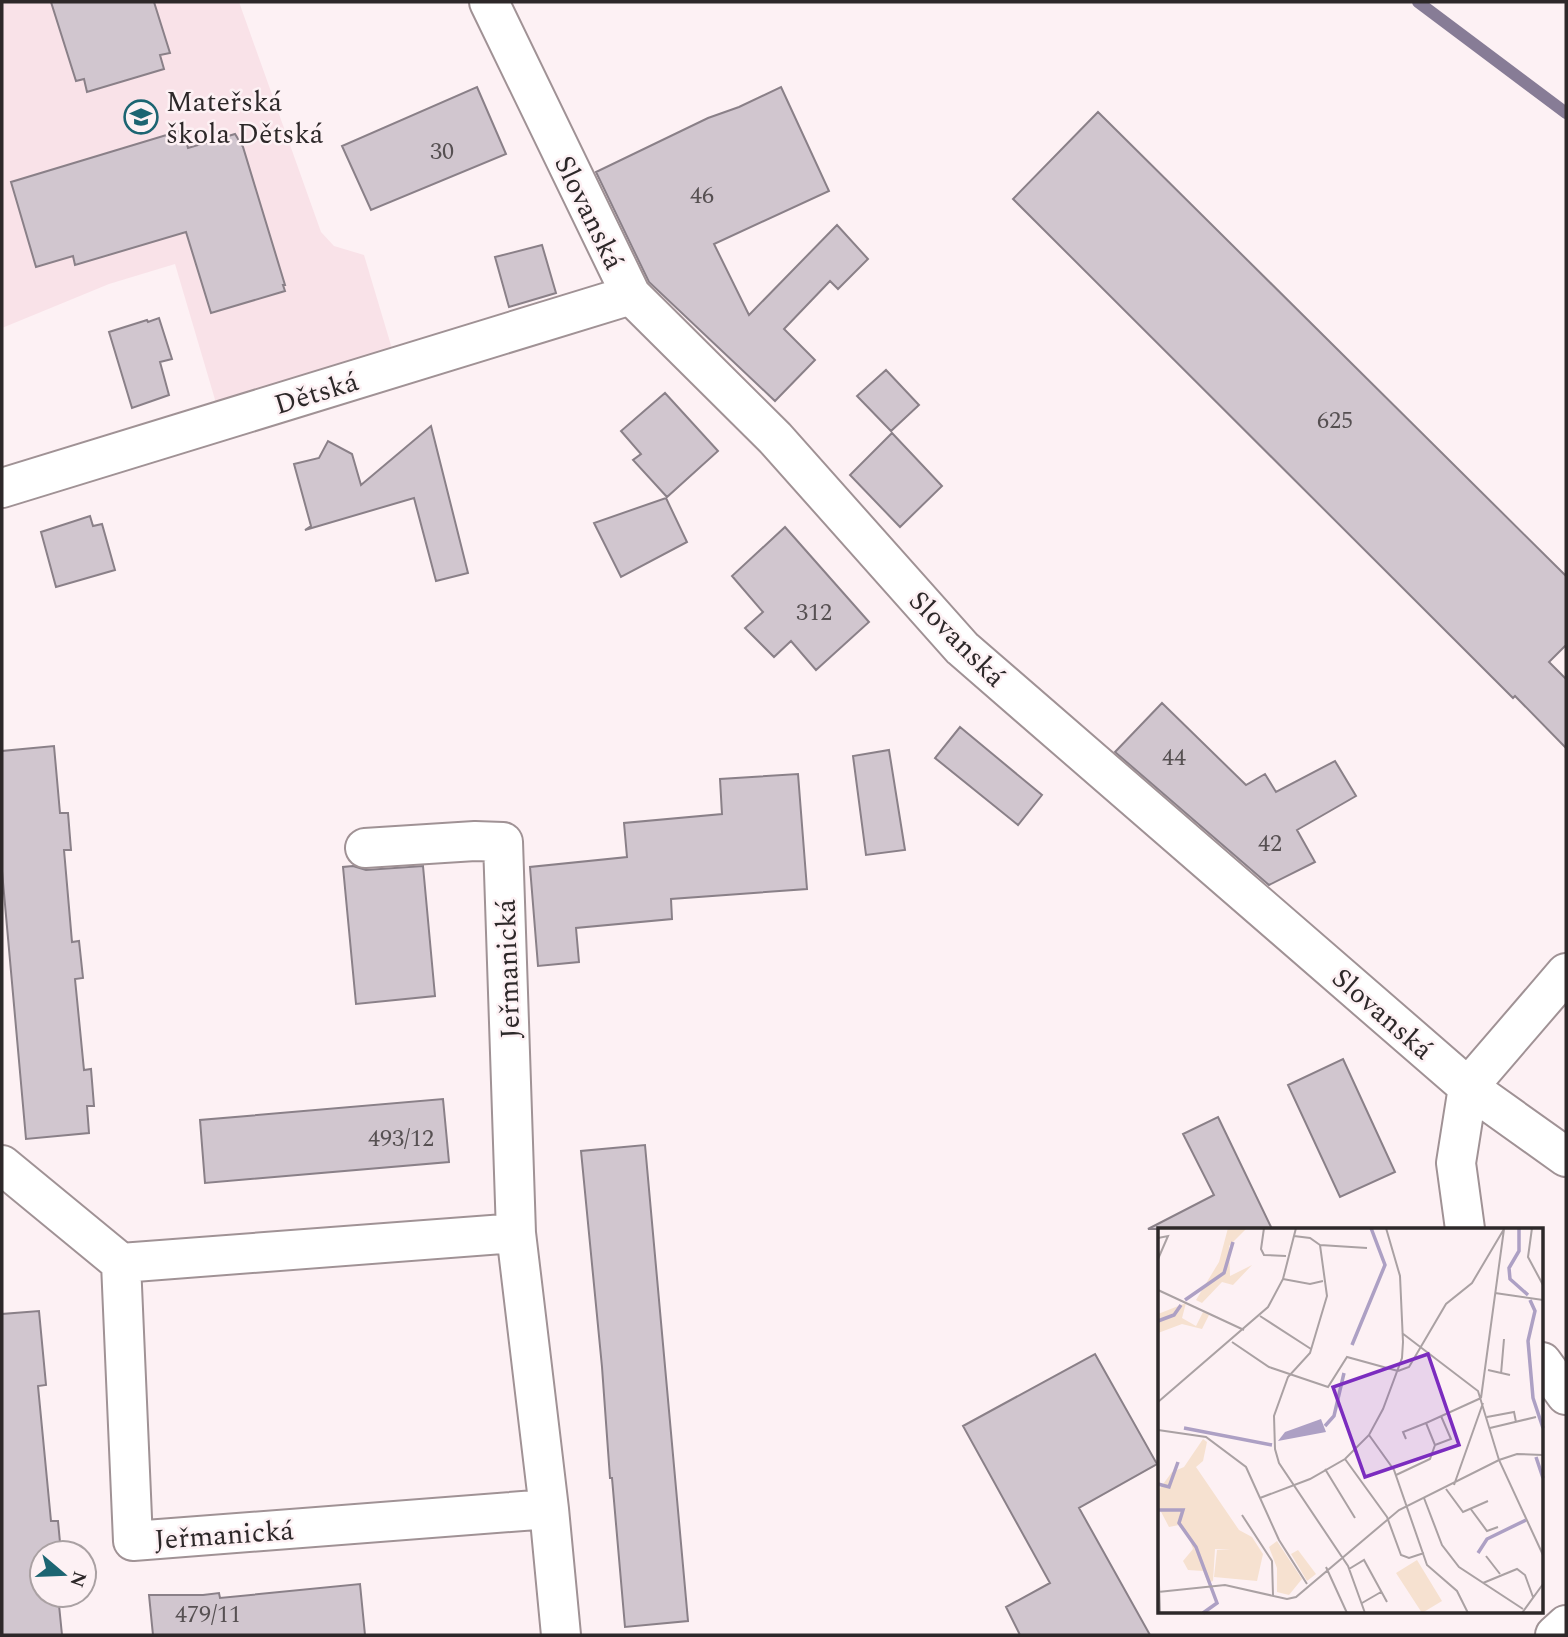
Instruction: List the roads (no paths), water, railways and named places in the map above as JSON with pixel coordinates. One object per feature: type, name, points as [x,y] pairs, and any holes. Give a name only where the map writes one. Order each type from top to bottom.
[{"type":"street","name":"Slovanská","points":[[489,2],[631,295],[775,438],[962,649],[1468,1087],[1566,1157]]},
{"type":"street","name":"Dětská","points":[[2,488],[631,295]]},
{"type":"street","name":"Jeřmanická","points":[[365,848],[475,841],[503,842],[516,1233],[561,1635]]},
{"type":"street","points":[[1465,1228],[1456,1163],[1468,1087],[1566,972]]},
{"type":"street","points":[[2,1165],[121,1264],[516,1233]]},
{"type":"street","name":"Jeřmanická","points":[[121,1264],[134,1541],[549,1509]]},
{"type":"street","points":[[1544,1365],[1566,1395]]},
{"type":"street","points":[[1555,1635],[1566,1625]]},
{"type":"waterway","points":[[1418,2],[1566,113]]},
{"type":"place","name":"Mateřská škola Dětská","points":[[141,117]]}]
